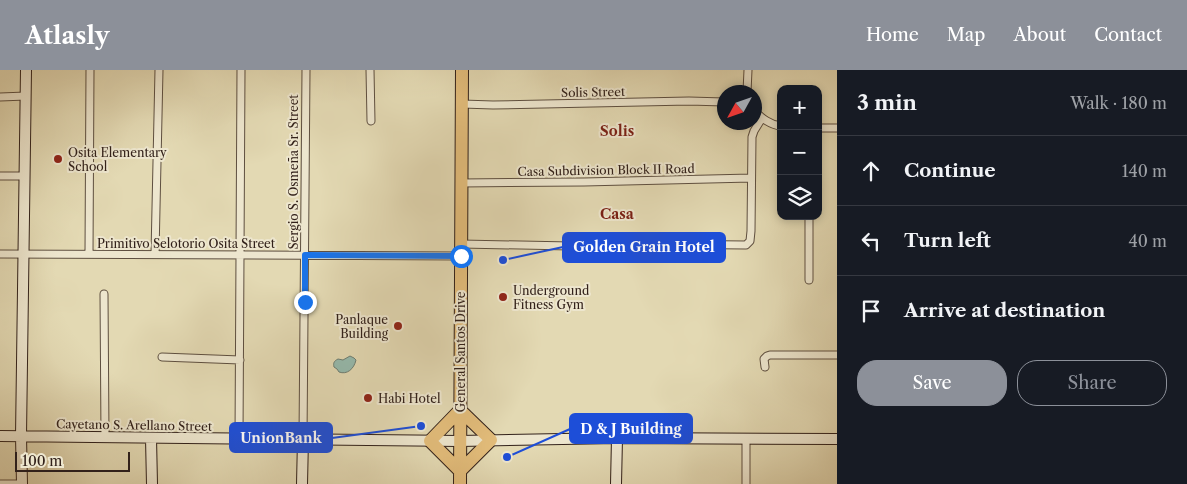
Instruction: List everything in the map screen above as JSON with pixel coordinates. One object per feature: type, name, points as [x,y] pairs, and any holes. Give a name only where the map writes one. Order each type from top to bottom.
[{"type":"highway","name":"General Santos Drive","points":[[460,478],[462,70]]},
{"type":"highway","points":[[460,410],[491,440],[460,478],[430,441],[460,410]]},
{"type":"street","points":[[0,484],[22,484],[22,301],[26,70]]},
{"type":"street","points":[[90,70],[90,254]]},
{"type":"street","points":[[155,254],[159,70]]},
{"type":"street","points":[[239,439],[241,70]]},
{"type":"street","name":"Sergio S. Osmeña Sr. Street","points":[[302,484],[306,70]]},
{"type":"street","points":[[370,70],[371,121]]},
{"type":"street","points":[[748,70],[748,85]]},
{"type":"street","points":[[0,97],[26,96]]},
{"type":"street","name":"Solis Street","points":[[462,104],[717,102]]},
{"type":"street","points":[[762,118],[777,126]]},
{"type":"street","points":[[822,128],[837,128]]},
{"type":"street","points":[[751,178],[752,134],[754,130]]},
{"type":"street","points":[[0,176],[25,176]]},
{"type":"street","name":"Primitivo Selotorio Osita Street","points":[[0,254],[305,255],[461,250],[485,244],[571,246],[719,244],[742,246],[747,245],[750,241],[751,178]]},
{"type":"street","name":"Casa Subdivision Block II Road","points":[[461,183],[751,178]]},
{"type":"street","points":[[809,220],[809,280]]},
{"type":"street","points":[[104,294],[105,437]]},
{"type":"street","points":[[765,366],[764,359],[770,355],[837,355]]},
{"type":"street","points":[[162,357],[240,360]]},
{"type":"street","name":"Cayetano S. Arellano Street","points":[[0,436],[430,441],[617,438],[837,439]]},
{"type":"street","points":[[151,438],[152,484]]},
{"type":"street","points":[[616,484],[617,438]]},
{"type":"street","points":[[746,439],[746,484]]},
{"type":"water","points":[[350,356],[356,360],[350,370],[342,373],[334,367],[334,362],[338,359],[343,360]]},
{"type":"place","name":"Osita Elementary School","points":[[58,159]]},
{"type":"place","name":"Golden Grain Hotel","points":[[503,260]]},
{"type":"place","name":"Underground Fitness Gym","points":[[503,297]]},
{"type":"place","name":"Panlaque Building","points":[[398,326]]},
{"type":"place","name":"Habi Hotel","points":[[368,398]]},
{"type":"place","name":"UnionBank","points":[[421,426]]},
{"type":"place","name":"D & J Building","points":[[507,457]]},
{"type":"district","name":"Solis","points":[[617,131]]},
{"type":"district","name":"Casa","points":[[617,214]]},
{"type":"route","points":[[305,302],[305,255],[461,256]]}]
